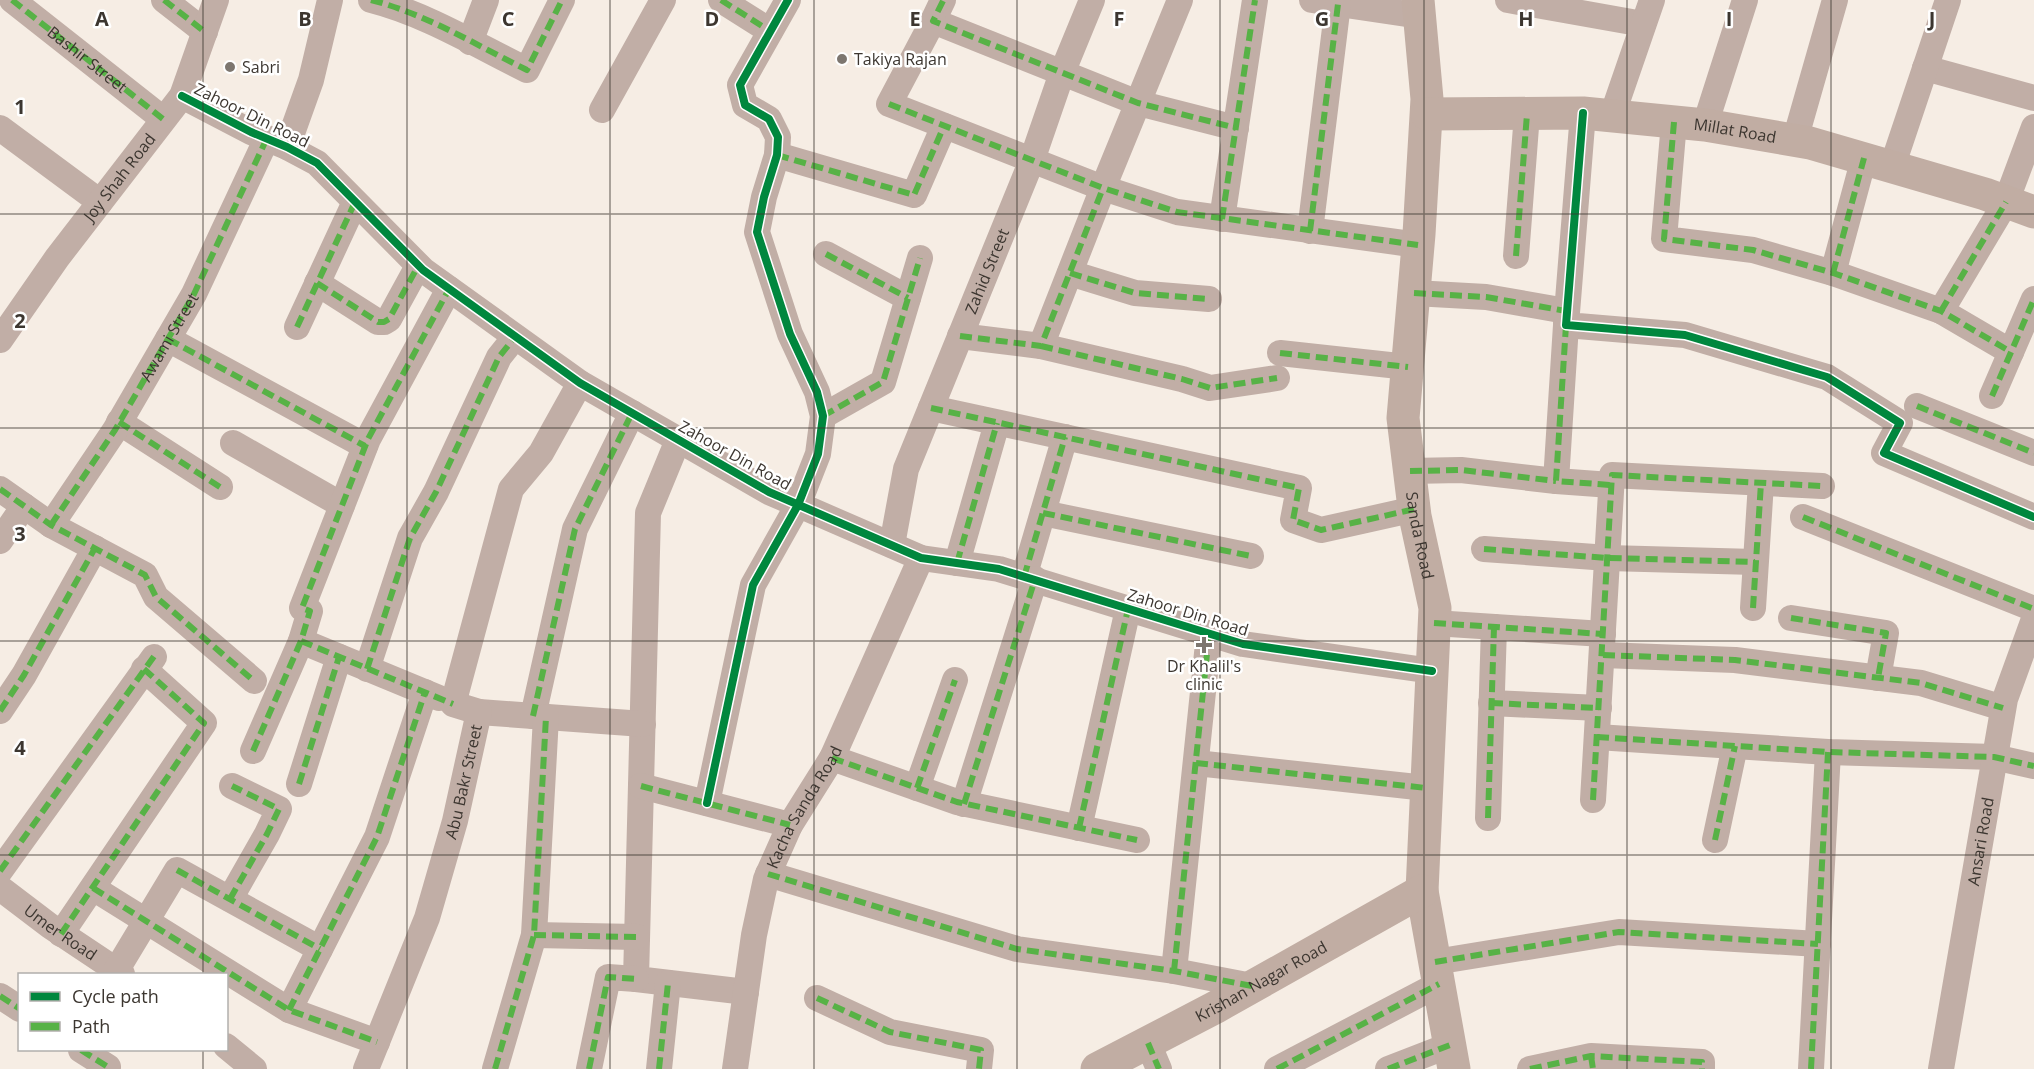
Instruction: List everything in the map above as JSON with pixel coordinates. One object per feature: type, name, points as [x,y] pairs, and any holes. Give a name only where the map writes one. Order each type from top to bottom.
[{"type":"main road","name":"Sanda Road","points":[[1422,4],[1427,114],[1403,418],[1415,509],[1435,608],[1422,891],[1452,1057]]},
{"type":"main road","name":"Millat Road","points":[[1427,114],[1598,114],[1689,124],[1810,142],[2020,207]]},
{"type":"main road","name":"Krishan Nagar Road","points":[[1098,1069],[1154,1056],[1252,986],[1422,891]]},
{"type":"street","name":"Bashir Street","points":[[12,0],[163,119]]},
{"type":"street","points":[[164,0],[205,32]]},
{"type":"street","name":"Joy Shah Road","points":[[0,340],[57,258],[182,96],[216,0]]},
{"type":"street","name":"Awami Street","points":[[51,525],[119,422],[168,339],[311,80],[330,0]]},
{"type":"street","points":[[371,0],[397,7],[527,70],[562,0]]},
{"type":"street","points":[[470,42],[486,0]]},
{"type":"street","points":[[602,110],[663,0]]},
{"type":"street","points":[[721,0],[770,31]]},
{"type":"street","points":[[707,804],[753,585],[798,505],[818,454],[824,416],[817,392],[790,334],[757,232],[764,197],[777,155],[778,137],[769,119],[745,105],[740,85],[788,0]]},
{"type":"street","name":"Zahid Street","points":[[892,545],[906,469],[1032,160],[1062,73],[1092,0]]},
{"type":"street","points":[[1041,346],[1180,0]]},
{"type":"street","points":[[1222,219],[1255,0]]},
{"type":"street","points":[[1312,0],[1338,4],[1422,4]]},
{"type":"street","points":[[1508,0],[1643,24]]},
{"type":"street","points":[[1556,481],[1566,318],[1598,114],[1643,24],[1652,0]]},
{"type":"street","points":[[1745,0],[1689,124],[1664,239],[1753,250],[1833,273],[1941,311],[2011,352]]},
{"type":"street","points":[[1795,140],[1835,0]]},
{"type":"street","points":[[1833,273],[1878,163],[1925,68],[1948,0]]},
{"type":"street","points":[[1310,231],[1338,4]]},
{"type":"street","points":[[1236,128],[1138,103],[1062,73],[938,10],[889,104],[1103,188],[1177,212],[1418,245]]},
{"type":"street","points":[[1925,68],[2034,98]]},
{"type":"street","name":"Zahoor Din Road","points":[[182,96],[317,163],[418,266],[449,289],[580,383],[769,492],[921,558],[999,569],[1243,644],[1432,671]]},
{"type":"street","points":[[1516,256],[1527,114]]},
{"type":"street","points":[[777,155],[914,195],[944,126]]},
{"type":"street","points":[[1941,311],[2020,207],[2034,127]]},
{"type":"street","points":[[0,128],[100,202]]},
{"type":"street","points":[[297,327],[355,202]]},
{"type":"street","points":[[826,254],[908,298]]},
{"type":"street","points":[[824,416],[884,382],[920,258]]},
{"type":"street","points":[[317,283],[378,322],[384,322],[389,319],[418,266]]},
{"type":"street","points":[[1070,273],[1135,293],[1209,299]]},
{"type":"street","points":[[253,751],[301,641],[310,611],[302,608],[365,446],[449,289]]},
{"type":"street","points":[[1414,293],[1486,297],[1566,318],[1685,335],[1827,377],[1900,423],[1884,453],[2034,518]]},
{"type":"street","points":[[1992,396],[2034,299]]},
{"type":"street","points":[[960,336],[1041,346],[1182,379],[1210,388],[1278,365],[1408,367]]},
{"type":"street","points":[[367,669],[410,538],[436,492],[499,357],[515,337]]},
{"type":"street","points":[[168,339],[365,446]]},
{"type":"street","name":"Abu Bakr Street","points":[[366,1069],[427,918],[455,821],[478,712],[453,704],[511,489],[541,453],[580,383]]},
{"type":"street","points":[[1917,406],[2034,453]]},
{"type":"street","points":[[931,408],[1299,488],[1293,520],[1321,530],[1415,509]]},
{"type":"street","points":[[495,1069],[534,935],[540,716],[574,529],[632,413]]},
{"type":"street","points":[[119,422],[219,487]]},
{"type":"street","points":[[957,563],[997,423]]},
{"type":"street","points":[[964,804],[1029,578],[1042,513],[1065,437]]},
{"type":"street","points":[[636,979],[648,513],[678,440]]},
{"type":"street","points":[[233,443],[342,505]]},
{"type":"street","points":[[1410,471],[1461,470],[1611,485]]},
{"type":"street","points":[[1593,800],[1612,475],[1822,486]]},
{"type":"street","points":[[1753,608],[1761,483]]},
{"type":"street","points":[[0,489],[51,525],[145,575],[156,597],[254,681]]},
{"type":"street","points":[[0,541],[24,506]]},
{"type":"street","points":[[1042,513],[1251,556]]},
{"type":"street","points":[[1803,517],[2034,609]]},
{"type":"street","points":[[0,711],[24,675],[95,548]]},
{"type":"street","points":[[1484,549],[1608,558],[1755,562]]},
{"type":"street","name":"Kacha Sanda Road","points":[[735,1069],[754,935],[768,874],[790,825],[832,758],[921,558]]},
{"type":"street","points":[[1079,828],[1128,609]]},
{"type":"street","points":[[1791,618],[1886,633],[1878,678]]},
{"type":"street","name":"Ansari Road","points":[[1941,1069],[2003,708],[2034,619]]},
{"type":"street","points":[[1434,623],[1494,627],[1603,645],[1921,683],[2003,708]]},
{"type":"street","points":[[1488,818],[1494,627]]},
{"type":"street","points":[[1174,971],[1209,634]]},
{"type":"street","points":[[301,641],[453,704]]},
{"type":"street","points":[[299,784],[339,657]]},
{"type":"street","points":[[0,871],[150,662],[204,723],[62,934]]},
{"type":"street","points":[[916,788],[955,680]]},
{"type":"street","points":[[289,1010],[377,837],[425,692]]},
{"type":"street","points":[[1491,703],[1599,708]]},
{"type":"street","points":[[478,712],[643,724]]},
{"type":"street","points":[[1597,737],[1828,752],[1994,757],[2034,766]]},
{"type":"street","points":[[1715,840],[1735,746]]},
{"type":"street","points":[[1811,1069],[1828,752]]},
{"type":"street","points":[[832,758],[964,804],[1137,840]]},
{"type":"street","points":[[1196,763],[1426,788]]},
{"type":"street","points":[[230,899],[279,809],[232,786]]},
{"type":"street","points":[[641,786],[790,825]]},
{"type":"street","points":[[119,973],[146,921],[177,870],[320,949]]},
{"type":"street","points":[[768,874],[1017,949],[1174,971],[1252,986]]},
{"type":"street","name":"Umer Road","points":[[0,888],[119,973]]},
{"type":"street","points":[[93,888],[289,1010],[377,1041]]},
{"type":"street","points":[[1276,1069],[1437,973],[1619,932],[1818,944]]},
{"type":"street","points":[[534,935],[637,937]]},
{"type":"street","points":[[589,1069],[608,977],[746,992]]},
{"type":"street","points":[[659,1069],[669,983]]},
{"type":"street","points":[[0,996],[18,1008]]},
{"type":"street","points":[[817,998],[890,1032],[981,1050],[979,1069]]},
{"type":"street","points":[[228,1048],[254,1069]]},
{"type":"street","points":[[84,1051],[111,1062]]},
{"type":"street","points":[[1388,1069],[1452,1057]]},
{"type":"street","points":[[1530,1069],[1592,1063],[1702,1062],[1702,1069]]},
{"type":"marked path","points":[[12,0],[163,119]]},
{"type":"marked path","points":[[164,0],[205,32]]},
{"type":"marked path","points":[[371,0],[411,13],[527,70],[562,0]]},
{"type":"marked path","points":[[721,0],[770,31]]},
{"type":"marked path","points":[[1222,219],[1255,0]]},
{"type":"marked path","points":[[943,1],[933,21],[1138,103],[1236,128]]},
{"type":"marked path","points":[[1310,231],[1338,4]]},
{"type":"marked path","points":[[889,104],[1103,188],[1177,212],[1418,245]]},
{"type":"marked path","points":[[1516,256],[1527,114]]},
{"type":"marked path","points":[[1674,122],[1664,239],[1753,250],[1833,273],[1941,311],[2011,352]]},
{"type":"marked path","points":[[777,155],[914,195],[944,126]]},
{"type":"marked path","points":[[51,525],[115,430],[194,294],[267,138]]},
{"type":"marked path","points":[[1833,273],[1864,158]]},
{"type":"marked path","points":[[960,336],[1041,346],[1103,188]]},
{"type":"marked path","points":[[297,327],[355,202]]},
{"type":"marked path","points":[[1941,311],[2006,202]]},
{"type":"marked path","points":[[826,254],[908,298]]},
{"type":"marked path","points":[[823,416],[883,382],[920,258]]},
{"type":"marked path","points":[[317,283],[378,322],[384,322],[389,319],[418,266]]},
{"type":"marked path","points":[[1070,273],[1135,293],[1209,299]]},
{"type":"marked path","points":[[253,751],[301,641],[310,611],[302,608],[368,439],[449,289]]},
{"type":"marked path","points":[[1414,293],[1486,297],[1566,311]]},
{"type":"marked path","points":[[1992,396],[2034,299]]},
{"type":"marked path","points":[[1566,325],[1556,481],[1611,485]]},
{"type":"marked path","points":[[367,669],[410,538],[436,492],[499,357],[515,337]]},
{"type":"marked path","points":[[168,339],[365,446]]},
{"type":"marked path","points":[[1041,346],[1182,379],[1210,388],[1277,378]]},
{"type":"marked path","points":[[1280,353],[1408,367]]},
{"type":"marked path","points":[[1917,406],[2034,453]]},
{"type":"marked path","points":[[931,408],[1299,488],[1293,520],[1321,530],[1415,509]]},
{"type":"marked path","points":[[533,716],[575,529],[632,413]]},
{"type":"marked path","points":[[119,422],[220,487]]},
{"type":"marked path","points":[[957,563],[997,423]]},
{"type":"marked path","points":[[1024,577],[1065,437]]},
{"type":"marked path","points":[[1410,471],[1461,470],[1556,481]]},
{"type":"marked path","points":[[1593,800],[1612,475],[1822,486]]},
{"type":"marked path","points":[[1753,608],[1761,483]]},
{"type":"marked path","points":[[0,489],[51,525],[145,575],[156,597],[254,681]]},
{"type":"marked path","points":[[1043,513],[1251,556]]},
{"type":"marked path","points":[[1803,517],[2034,609]]},
{"type":"marked path","points":[[0,711],[24,675],[95,548]]},
{"type":"marked path","points":[[1484,549],[1608,558],[1755,562]]},
{"type":"marked path","points":[[964,804],[1035,579]]},
{"type":"marked path","points":[[1079,828],[1128,609]]},
{"type":"marked path","points":[[1791,618],[1886,633],[1878,678]]},
{"type":"marked path","points":[[1434,623],[1603,634]]},
{"type":"marked path","points":[[1488,818],[1494,627]]},
{"type":"marked path","points":[[1174,971],[1209,634]]},
{"type":"marked path","points":[[301,641],[453,704]]},
{"type":"marked path","points":[[0,871],[155,655]]},
{"type":"marked path","points":[[1603,655],[1735,660],[1921,683],[2003,708]]},
{"type":"marked path","points":[[299,784],[339,657]]},
{"type":"marked path","points":[[61,934],[204,723],[144,669]]},
{"type":"marked path","points":[[917,788],[955,680]]},
{"type":"marked path","points":[[289,1010],[377,837],[425,692]]},
{"type":"marked path","points":[[1491,703],[1599,708]]},
{"type":"marked path","points":[[495,1069],[534,935],[546,717]]},
{"type":"marked path","points":[[1597,737],[1828,752],[1994,757],[2034,766]]},
{"type":"marked path","points":[[1715,840],[1735,746]]},
{"type":"marked path","points":[[1811,1069],[1828,752]]},
{"type":"marked path","points":[[832,758],[957,802],[1137,840]]},
{"type":"marked path","points":[[1196,763],[1426,788]]},
{"type":"marked path","points":[[230,899],[279,809],[232,786]]},
{"type":"marked path","points":[[641,786],[790,825]]},
{"type":"marked path","points":[[177,870],[320,949]]},
{"type":"marked path","points":[[768,874],[1017,949],[1174,971],[1252,986]]},
{"type":"marked path","points":[[93,888],[289,1010],[377,1042]]},
{"type":"marked path","points":[[1435,962],[1619,932],[1818,944]]},
{"type":"marked path","points":[[534,935],[637,937]]},
{"type":"marked path","points":[[589,1069],[608,977],[636,979]]},
{"type":"marked path","points":[[659,1069],[668,983]]},
{"type":"marked path","points":[[1277,1069],[1439,984]]},
{"type":"marked path","points":[[0,996],[18,1008]]},
{"type":"marked path","points":[[817,998],[890,1032],[981,1050],[979,1069]]},
{"type":"marked path","points":[[1148,1043],[1159,1069]]},
{"type":"marked path","points":[[1388,1069],[1450,1045]]},
{"type":"marked path","points":[[83,1051],[108,1067]]},
{"type":"marked path","points":[[1591,1056],[1593,1069]]},
{"type":"marked path","points":[[1530,1069],[1591,1056],[1702,1062],[1702,1069]]},
{"type":"cycle path","points":[[707,803],[753,585],[798,505],[818,454],[823,416],[817,392],[790,334],[757,232],[764,197],[777,155],[778,137],[769,119],[745,105],[740,85],[788,0]]},
{"type":"cycle path","points":[[182,96],[317,163],[423,270],[580,383],[769,492],[921,558],[999,569],[1243,644],[1432,671]]},
{"type":"cycle path","points":[[1583,113],[1566,325],[1685,335],[1827,377],[1900,423],[1884,453],[2034,517]]},
{"type":"place","name":"Takiya Rajan","points":[[842,59]]},
{"type":"place","name":"Sabri","points":[[230,67]]},
{"type":"place","name":"Dr Khalil's clinic","points":[[1204,645]]}]
